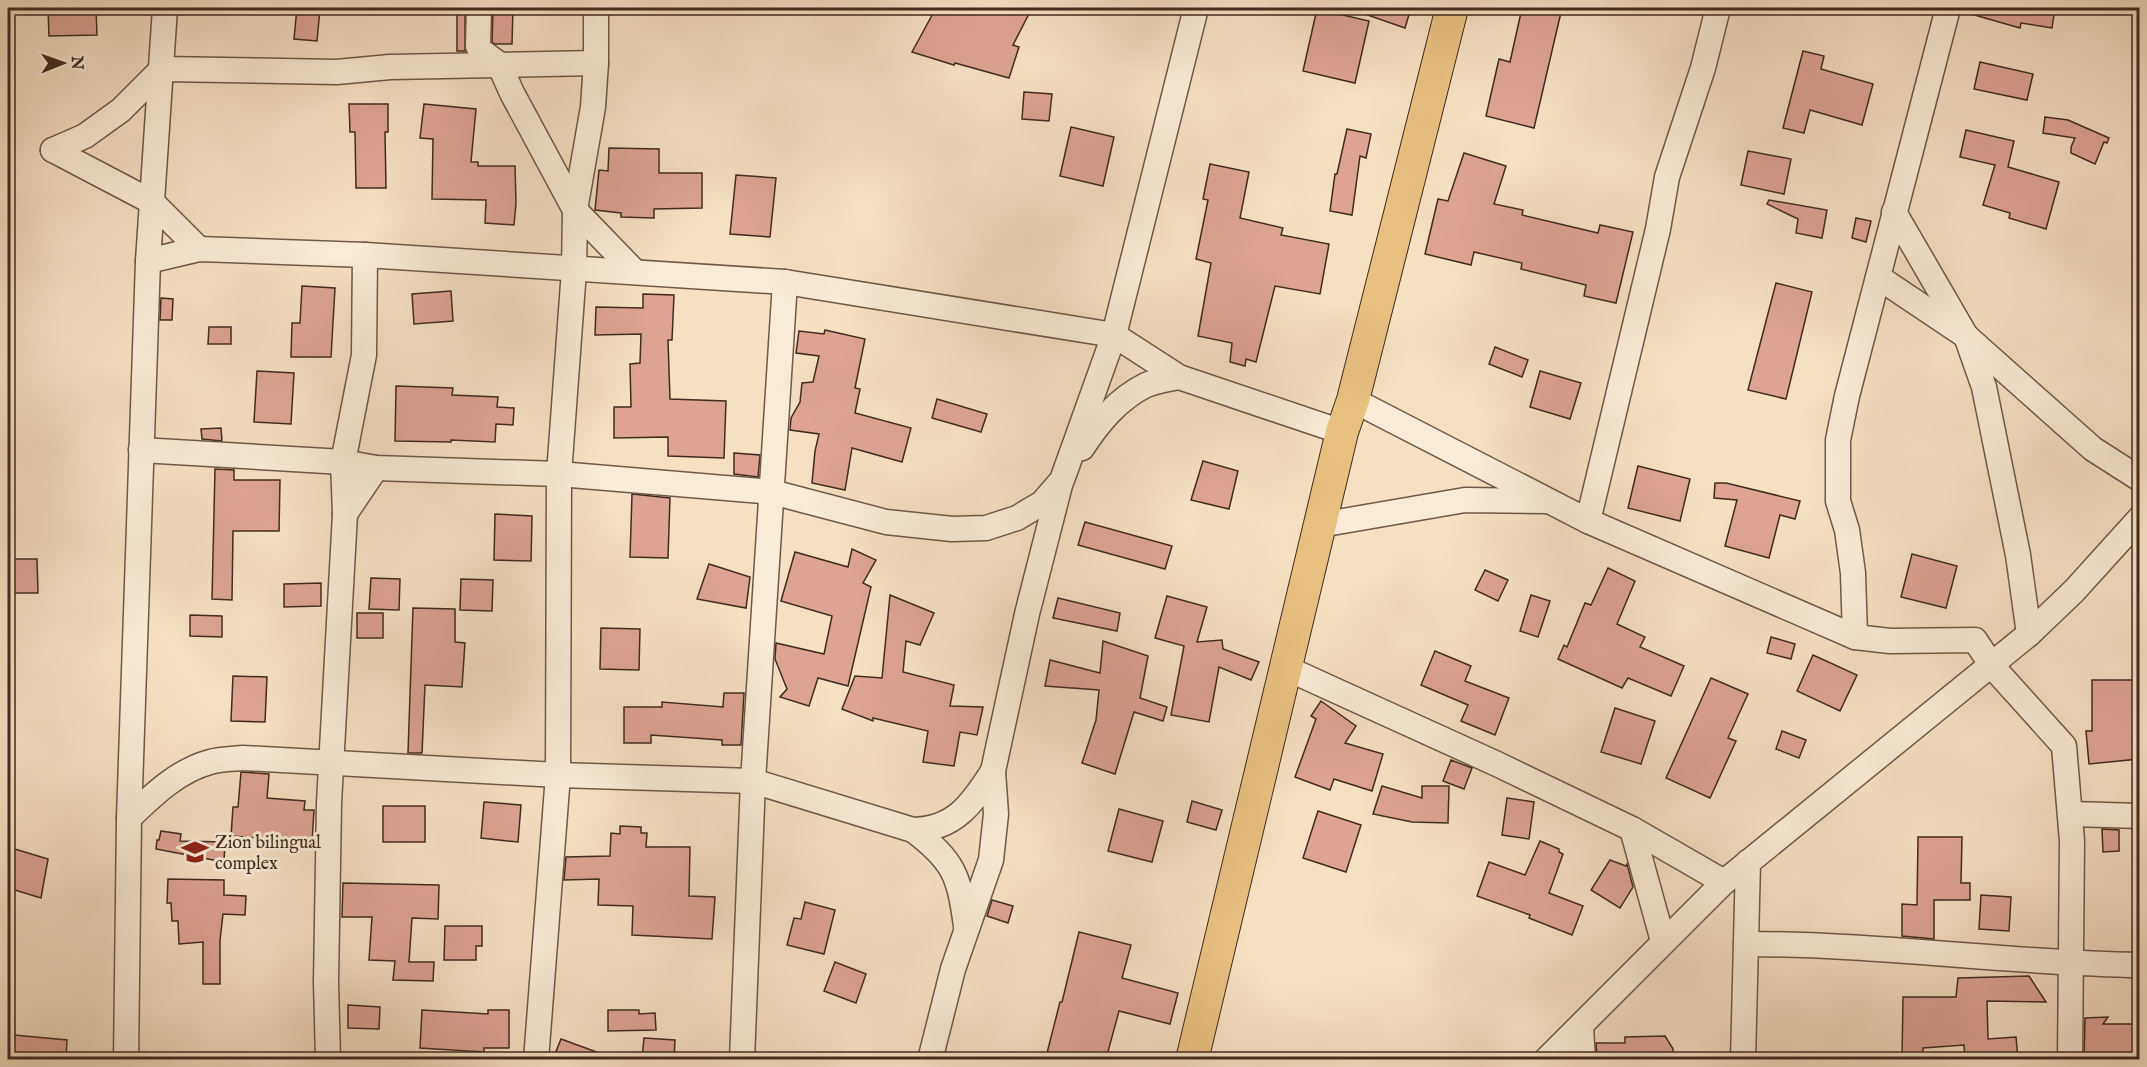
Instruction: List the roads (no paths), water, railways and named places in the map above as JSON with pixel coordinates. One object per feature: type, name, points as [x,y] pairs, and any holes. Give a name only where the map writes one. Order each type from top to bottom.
[{"type":"main road","points":[[1192,1059],[1342,432],[1353,400],[1452,8]]},
{"type":"street","points":[[126,1059],[129,818],[147,261],[165,8]]},
{"type":"street","points":[[479,8],[478,46],[481,51],[499,64],[512,93],[575,210],[634,271]]},
{"type":"street","points":[[536,1059],[558,775],[559,474],[574,270],[575,210],[588,144],[596,63],[596,8]]},
{"type":"street","points":[[930,1059],[953,969],[991,860],[996,814],[993,771],[1027,614],[1062,480],[1114,335],[1196,8]]},
{"type":"street","points":[[1588,520],[1658,229],[1667,177],[1703,68],[1718,8]]},
{"type":"street","points":[[1855,637],[1853,573],[1847,531],[1838,501],[1838,440],[1846,396],[1948,8]]},
{"type":"street","points":[[199,249],[152,202],[53,150],[85,136],[121,110],[162,69],[337,72],[390,67],[596,63]]},
{"type":"street","points":[[1894,212],[1966,336],[1984,387],[2018,555],[2029,634]]},
{"type":"street","points":[[147,261],[199,249],[365,255],[785,282],[1114,335],[1179,377],[1342,432]]},
{"type":"street","points":[[328,1059],[326,958],[329,803],[345,514],[343,462],[364,355],[365,255]]},
{"type":"street","points":[[1878,277],[1966,336],[2092,449],[2139,479]]},
{"type":"street","points":[[742,1059],[753,780],[785,282]]},
{"type":"street","points":[[141,450],[343,462],[375,468],[559,474],[772,492],[886,522],[952,530],[986,528],[1017,518],[1042,503],[1062,480],[1096,427],[1120,401],[1147,385],[1179,377]]},
{"type":"street","points":[[1353,400],[1588,520],[1855,637],[1890,641],[1976,640],[1992,666],[2064,746],[2071,814],[2070,1059]]},
{"type":"street","points":[[345,514],[375,468]]},
{"type":"street","points":[[1320,525],[1466,500],[1551,501]]},
{"type":"street","points":[[1546,1059],[1581,1027],[1663,941],[1724,882],[2029,634],[2074,591],[2139,518]]},
{"type":"street","points":[[1286,668],[1497,764],[1632,829],[1724,882]]},
{"type":"street","points":[[129,818],[154,794],[181,774],[210,761],[243,758],[558,775],[753,780],[913,830],[926,830],[943,825],[962,813],[993,771]]},
{"type":"street","points":[[2071,814],[2139,816]]},
{"type":"street","points":[[1632,829],[1663,941]]},
{"type":"street","points":[[913,830],[935,847],[953,870],[962,897],[966,931]]},
{"type":"street","points":[[1743,1059],[1748,862]]},
{"type":"street","points":[[1746,944],[1806,944],[2070,964],[2139,965]]},
{"type":"street","points":[[1581,1027],[1583,1059]]},
{"type":"place","name":"Zion bilingual complex","points":[[195,852]]}]
